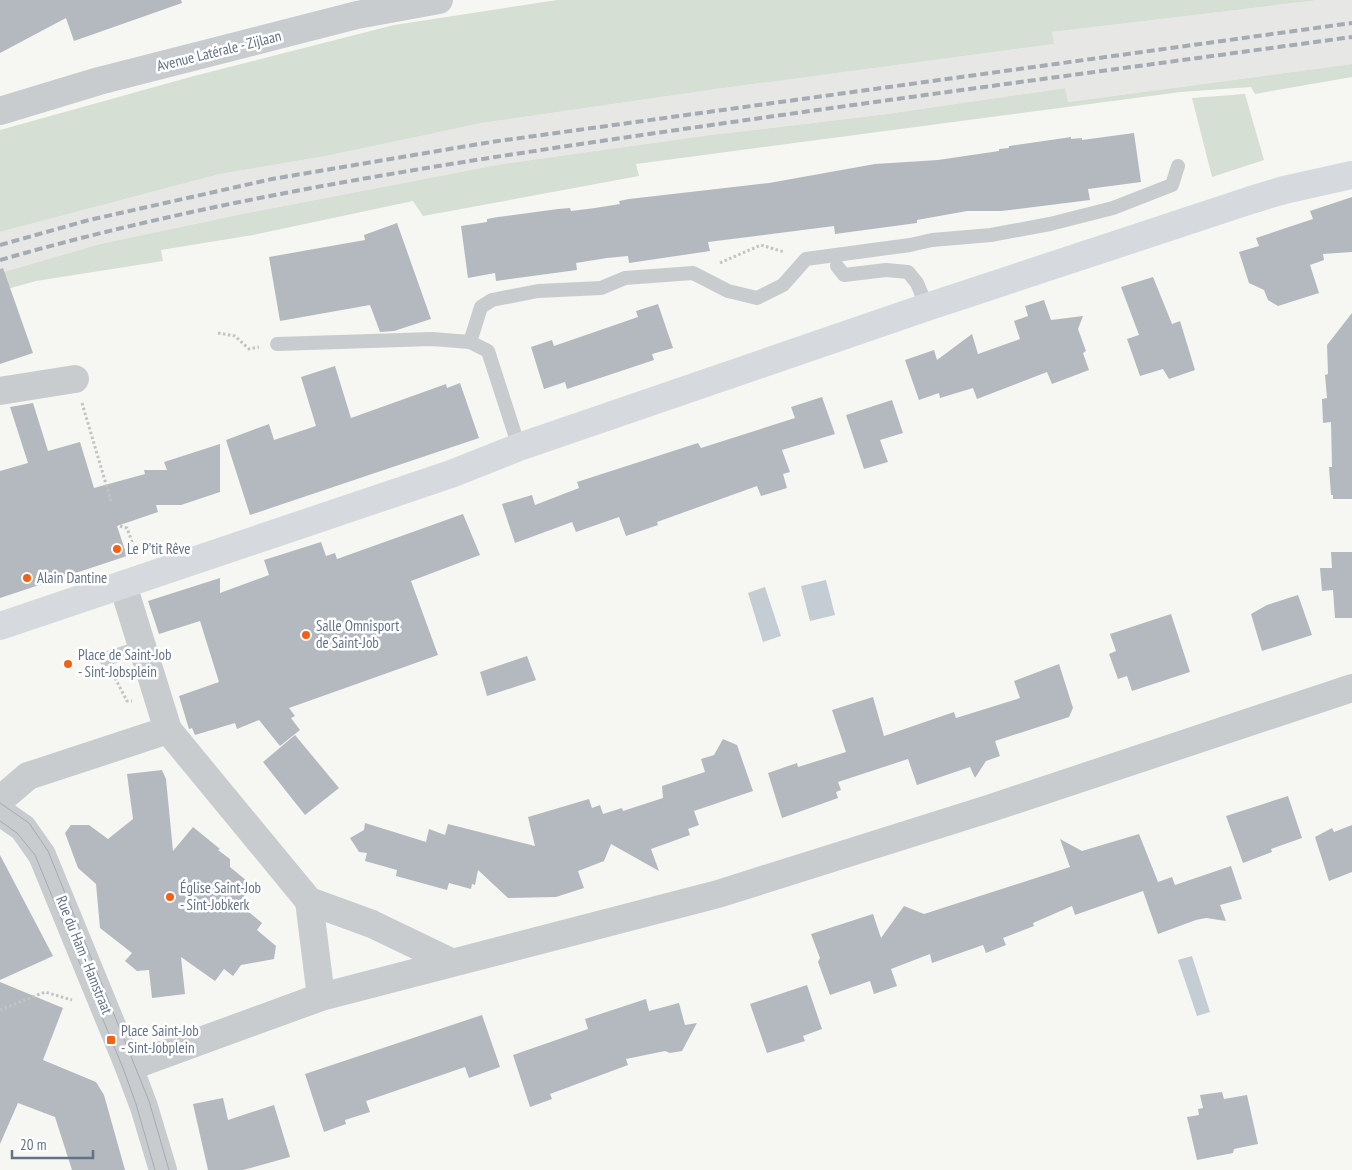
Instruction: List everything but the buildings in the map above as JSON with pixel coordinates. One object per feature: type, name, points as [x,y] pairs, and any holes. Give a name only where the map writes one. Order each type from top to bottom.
[{"type":"main road","points":[[0,626],[451,474],[519,447],[927,307],[1259,197],[1352,175]]},
{"type":"street","name":"Avenue Latérale - Zijlaan","points":[[0,111],[99,81],[348,17],[439,0]]},
{"type":"street","points":[[0,392],[75,379]]},
{"type":"street","points":[[124,584],[168,730],[309,901],[372,924],[451,962]]},
{"type":"street","points":[[129,1067],[321,997],[718,894],[988,809],[1352,688]]},
{"type":"street","points":[[0,800],[28,776],[168,730]]},
{"type":"street","name":"Rue du Ham - Hamstraat","points":[[0,812],[23,828],[42,854],[129,1067],[144,1107],[162,1170]]},
{"type":"street","points":[[309,901],[321,997]]},
{"type":"lane","points":[[470,342],[480,307],[492,300],[538,291],[601,288],[625,278],[693,273],[728,291],[757,298],[783,285],[806,259],[910,245],[932,240],[991,235],[1059,222],[1113,208],[1172,185],[1178,166]]},
{"type":"lane","points":[[837,266],[844,275],[886,270],[908,272],[917,283],[927,307]]},
{"type":"lane","points":[[277,344],[432,339],[470,342],[488,351],[519,447]]},
{"type":"lane","points":[[106,660],[142,647]]},
{"type":"path","points":[[693,273],[741,256],[761,246],[806,259]]},
{"type":"path","points":[[218,332],[235,336],[249,349],[277,344]]},
{"type":"path","points":[[75,379],[111,501]]},
{"type":"path","points":[[120,526],[128,528],[137,558]]},
{"type":"path","points":[[106,660],[127,701],[135,700]]},
{"type":"path","points":[[0,1010],[45,992],[71,1001],[77,998]]},
{"type":"shaded area","points":[[557,0],[1319,0],[1052,32],[1054,44],[716,89],[482,123],[326,156],[220,174],[0,232],[0,130],[194,76],[394,25]]},
{"type":"shaded area","points":[[1319,0],[1352,0],[1352,64],[1067,102],[1065,88],[880,115],[710,135],[502,164],[237,215],[100,244],[0,273],[0,232],[220,174],[326,156],[482,123],[716,89],[1053,44],[1052,32]]},
{"type":"shaded area","points":[[1352,64],[1352,77],[1255,94],[1251,87],[1181,92],[636,164],[639,176],[423,216],[413,201],[253,235],[161,250],[163,261],[36,281],[0,291],[0,273],[100,244],[237,215],[502,164],[710,135],[880,115],[1065,88],[1068,102]]},
{"type":"shaded area","points":[[1245,94],[1264,160],[1212,177],[1192,98]]},
{"type":"shaded area","points":[[826,580],[835,615],[810,621],[801,586]]},
{"type":"shaded area","points":[[765,587],[781,636],[763,642],[748,593]]},
{"type":"shaded area","points":[[1192,956],[1210,1012],[1197,1016],[1178,960]]},
{"type":"tram line","points":[[0,803],[29,823],[48,851],[149,1101],[169,1170]]},
{"type":"tram line","points":[[0,821],[17,833],[35,855],[123,1068],[136,1104],[155,1170]]},
{"type":"railway","points":[[0,245],[89,220],[272,179],[491,142],[1352,23]]},
{"type":"railway","points":[[0,260],[160,219],[322,186],[403,172],[737,121],[1352,37]]},
{"type":"place","name":"Le P’tit Rêve","points":[[117,549]]},
{"type":"place","name":"Alain Dantine","points":[[27,578]]},
{"type":"place","name":"Salle Omnisport de Saint-Job","points":[[306,635]]},
{"type":"place","name":"Place de Saint-Job - Sint-Jobsplein","points":[[68,664]]},
{"type":"place","name":"Église Saint-Job - Sint-Jobkerk","points":[[170,897]]},
{"type":"place","name":"Place Saint-Job - Sint-Jobplein","points":[[111,1040]]}]
